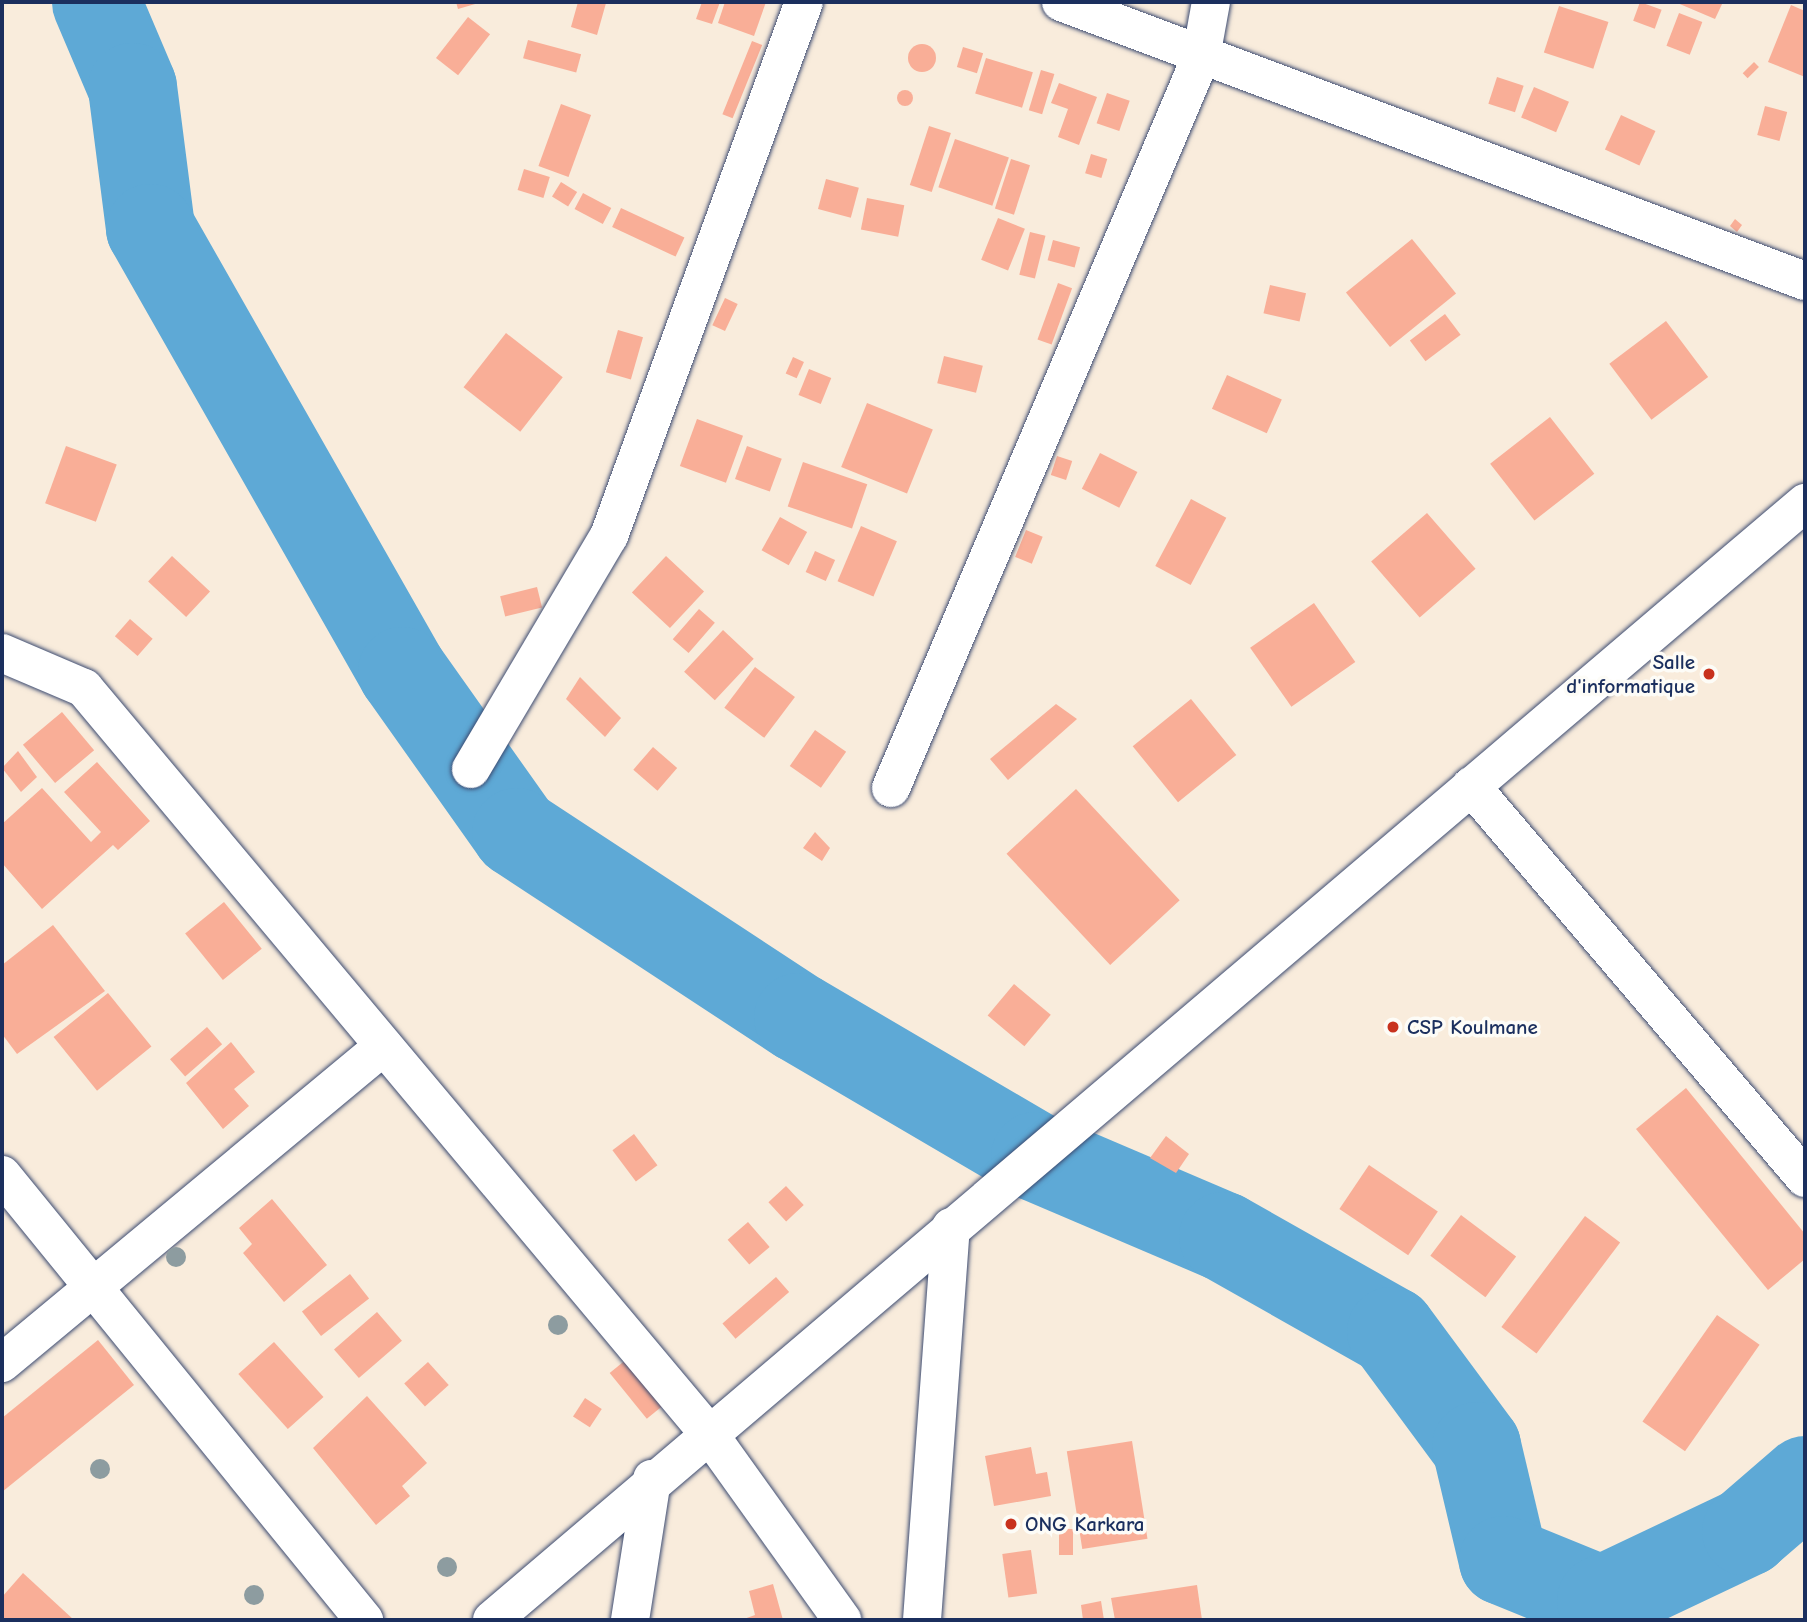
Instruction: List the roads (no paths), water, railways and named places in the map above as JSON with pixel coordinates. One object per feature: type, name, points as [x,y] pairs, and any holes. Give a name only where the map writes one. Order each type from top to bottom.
[{"type":"street","points":[[471,769],[610,536],[804,2]]},
{"type":"street","points":[[1061,2],[1201,57],[1805,281]]},
{"type":"street","points":[[891,788],[1201,57],[1211,2]]},
{"type":"street","points":[[492,1620],[652,1479],[709,1434],[1805,503]]},
{"type":"street","points":[[2,653],[84,688],[709,1434],[842,1620]]},
{"type":"street","points":[[1471,786],[1805,1178]]},
{"type":"street","points":[[2,1363],[384,1046]]},
{"type":"street","points":[[2,1175],[364,1620]]},
{"type":"street","points":[[922,1620],[951,1227]]},
{"type":"street","points":[[630,1620],[652,1479]]},
{"type":"waterway","points":[[96,2],[132,87],[150,228],[402,671],[516,832],[798,1017],[1035,1156],[1223,1236],[1391,1331],[1476,1446],[1503,1560],[1601,1600],[1746,1531],[1805,1480]]},
{"type":"place","name":"Salle d'informatique","points":[[1709,674]]},
{"type":"place","name":"CSP Koulmane","points":[[1393,1027]]},
{"type":"place","name":"ONG Karkara","points":[[1011,1524]]}]
